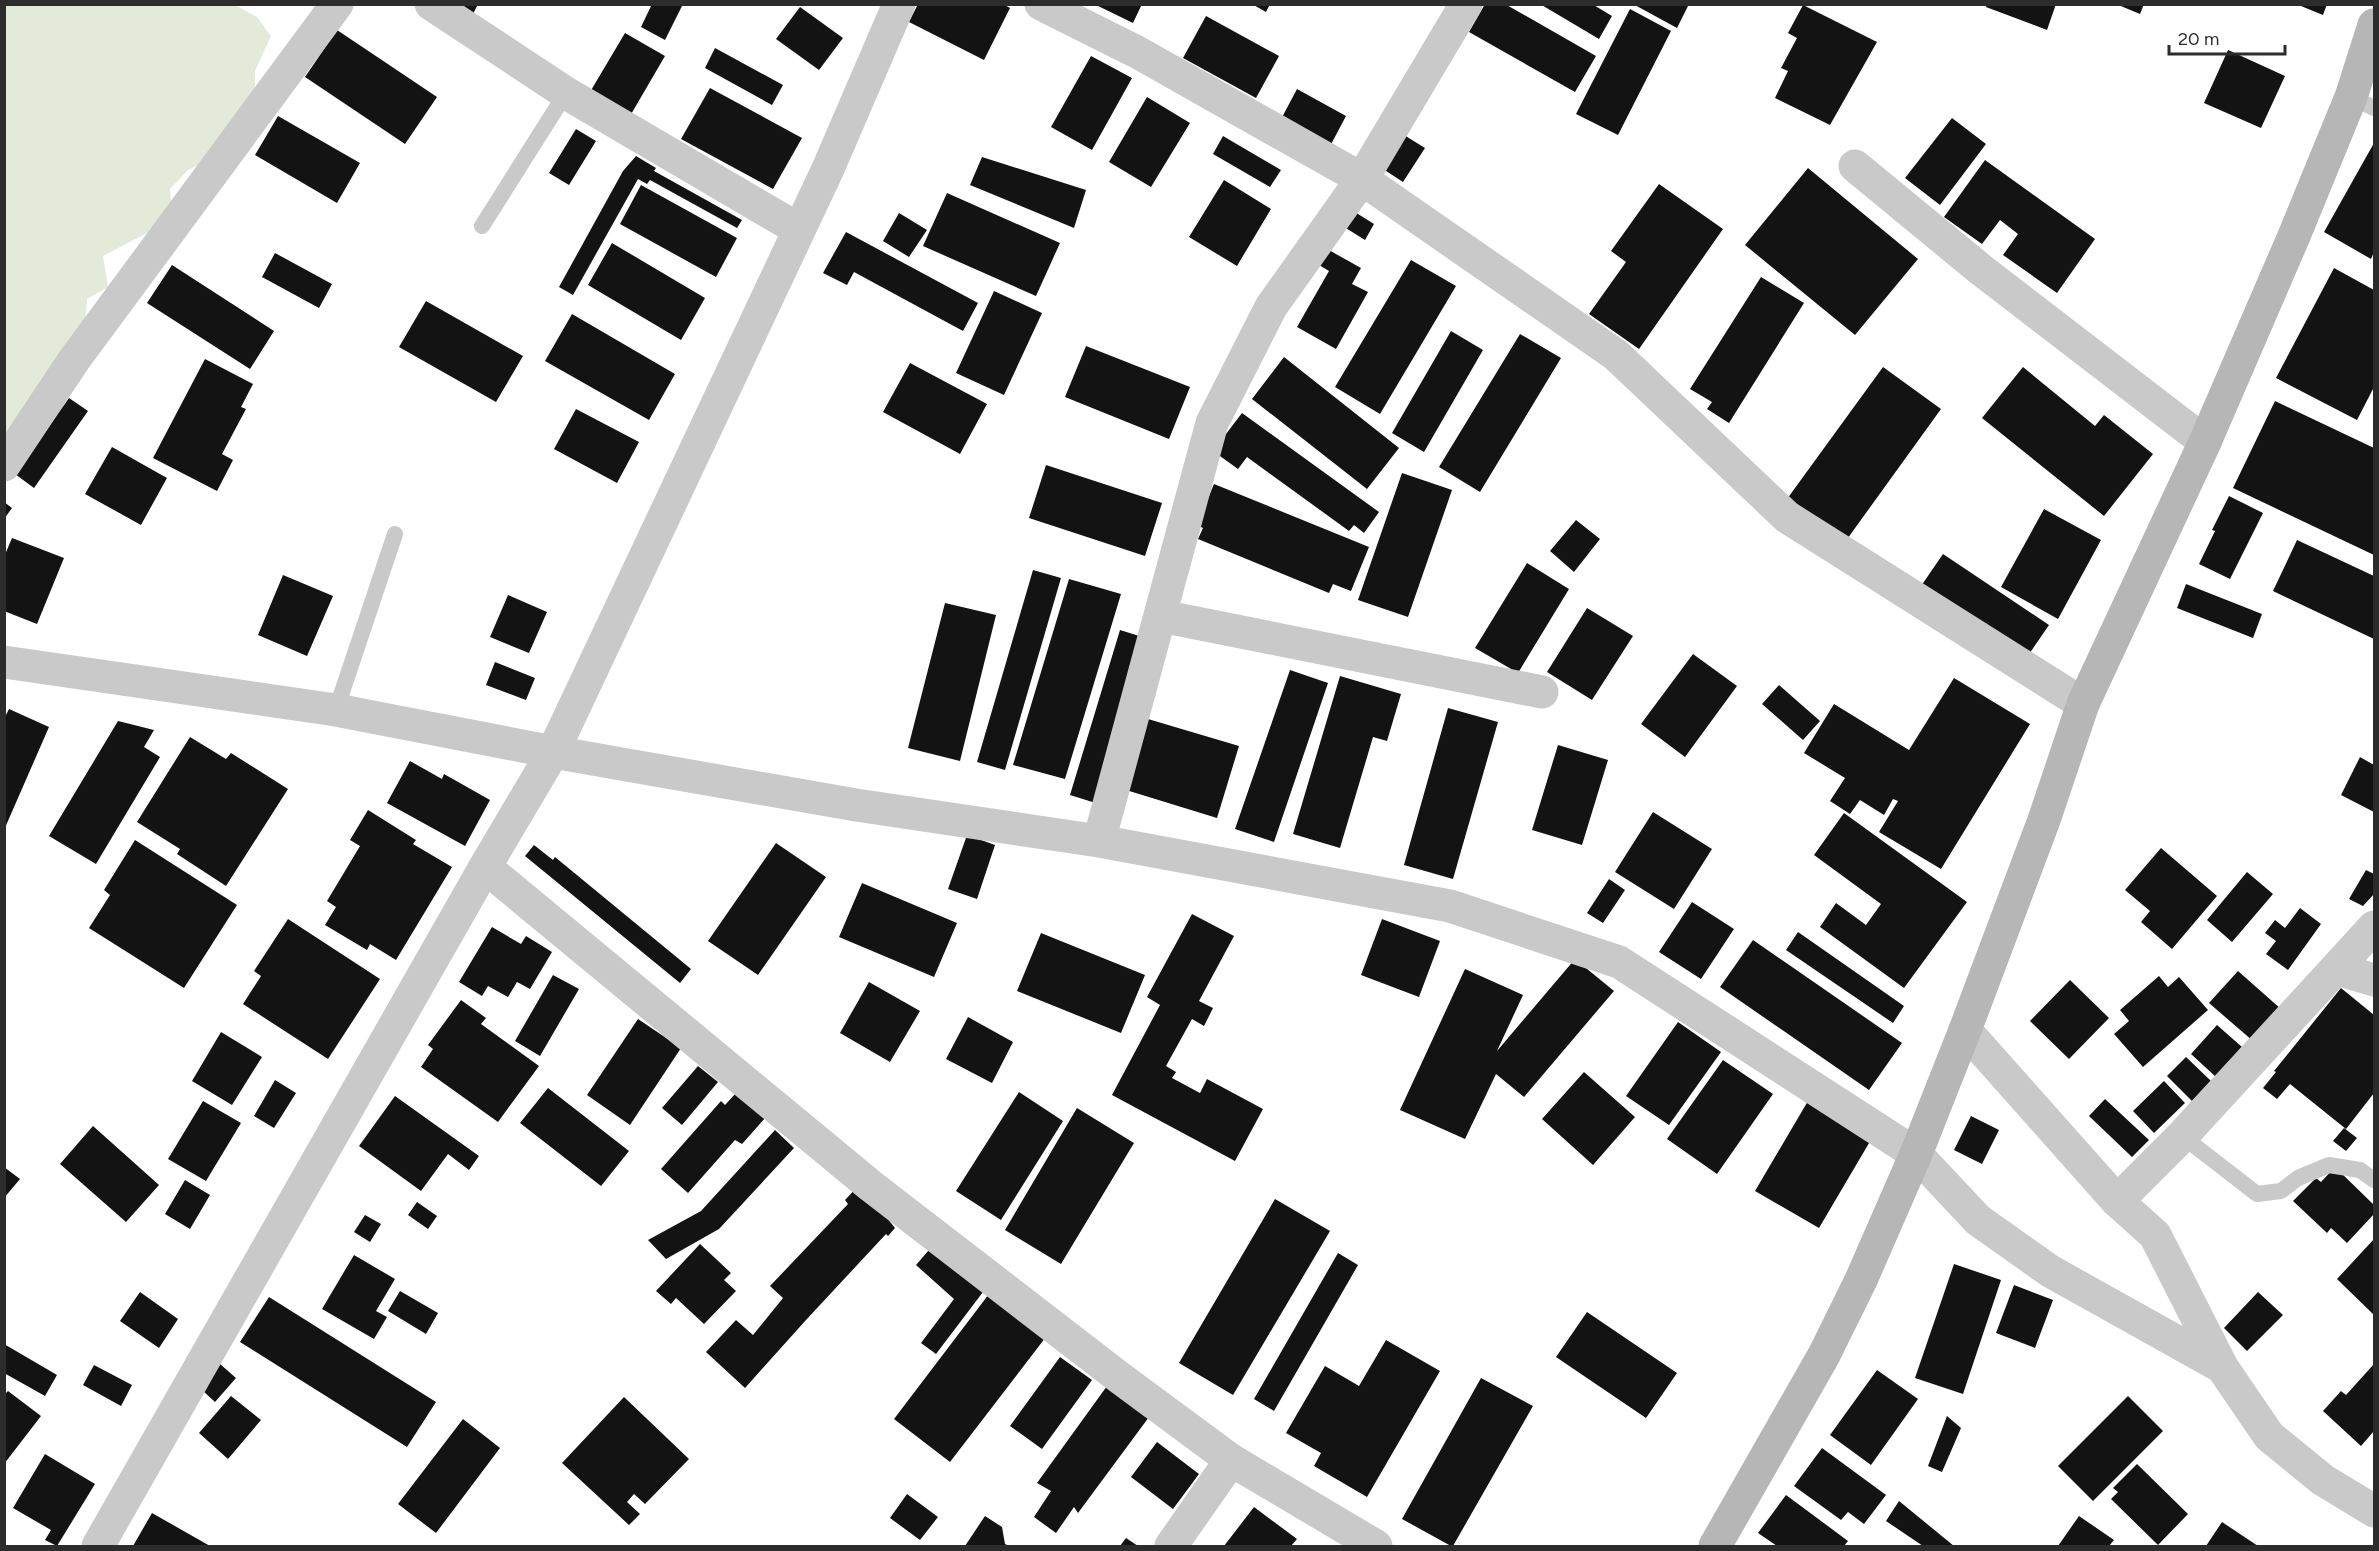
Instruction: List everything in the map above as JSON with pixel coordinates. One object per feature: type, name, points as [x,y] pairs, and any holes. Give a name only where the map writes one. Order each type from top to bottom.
[{"type":"street","points":[[4,465],[74,360],[337,4]]},
{"type":"street","points":[[431,4],[566,93],[798,229]]},
{"type":"street","points":[[98,1546],[485,867],[553,752],[827,171],[899,4]]},
{"type":"street","points":[[1041,4],[1137,52],[1362,179],[1616,355],[1786,518],[2083,704]]},
{"type":"street","points":[[1099,841],[1212,423],[1271,307],[1362,179],[1466,4]]},
{"type":"street","points":[[1714,1546],[1824,1355],[1861,1280],[1916,1154],[2044,820],[2083,704],[2205,442],[2294,236],[2363,102],[2374,25]]},
{"type":"street","points":[[1855,166],[1980,269],[2205,442]]},
{"type":"street","points":[[1161,616],[1542,692]]},
{"type":"street","points":[[4,662],[336,710],[553,752],[856,805],[1099,841],[1450,906],[1619,962],[1916,1154],[1978,1220],[2050,1271],[2222,1367]]},
{"type":"street","points":[[485,867],[871,1186],[1231,1460],[1376,1546]]},
{"type":"street","points":[[2117,1201],[2182,1136],[2374,927]]},
{"type":"street","points":[[2337,969],[2374,980]]},
{"type":"street","points":[[1965,1030],[2117,1201],[2155,1235],[2222,1367],[2269,1436],[2324,1480],[2374,1511]]},
{"type":"street","points":[[1171,1546],[1231,1460]]},
{"type":"lane","points":[[482,226],[566,93]]},
{"type":"lane","points":[[336,710],[395,534]]},
{"type":"lane","points":[[2182,1136],[2257,1194],[2281,1191],[2298,1179],[2329,1165],[2360,1170],[2374,1180]]},
{"type":"green space","points":[[5,5],[235,5],[257,17],[271,36],[255,71],[255,110],[210,158],[187,171],[170,189],[172,213],[149,232],[103,256],[108,287],[87,299],[85,325],[5,472]]},
{"type":"building","points":[[454,4],[478,4],[473,14]]},
{"type":"building","points":[[652,4],[683,4],[665,40],[641,27]]},
{"type":"building","points":[[918,4],[1003,4],[1010,8],[984,60],[909,22]]},
{"type":"building","points":[[1094,4],[1142,4],[1133,23]]},
{"type":"building","points":[[1252,4],[1270,4],[1266,12]]},
{"type":"building","points":[[1485,4],[1505,4],[1596,56],[1575,92],[1469,32]]},
{"type":"building","points":[[1540,4],[1592,4],[1612,16],[1599,39]]},
{"type":"building","points":[[1633,4],[1689,4],[1677,28]]},
{"type":"building","points":[[1987,4],[2056,4],[2047,30],[1986,7]]},
{"type":"building","points":[[2116,4],[2144,4],[2140,14]]},
{"type":"building","points":[[2296,4],[2327,4],[2323,15]]},
{"type":"building","points":[[1803,5],[1877,42],[1830,125],[1775,98],[1788,71],[1781,68],[1797,38],[1788,33]]},
{"type":"building","points":[[800,7],[843,38],[819,70],[776,39]]},
{"type":"building","points":[[1630,9],[1671,31],[1618,135],[1576,114]]},
{"type":"building","points":[[1206,16],[1279,56],[1256,98],[1183,58]]},
{"type":"building","points":[[337,30],[437,97],[405,144],[305,77]]},
{"type":"building","points":[[625,33],[665,56],[630,116],[590,92]]},
{"type":"building","points":[[715,48],[783,85],[772,105],[705,68]]},
{"type":"building","points":[[2228,50],[2285,76],[2261,128],[2204,103]]},
{"type":"building","points":[[1091,56],[1132,78],[1092,150],[1051,127]]},
{"type":"building","points":[[710,88],[802,138],[773,189],[681,139]]},
{"type":"building","points":[[1297,89],[1346,116],[1328,150],[1279,123]]},
{"type":"building","points":[[1147,97],[1190,123],[1151,187],[1109,162]]},
{"type":"building","points":[[278,116],[360,163],[337,203],[255,155]]},
{"type":"building","points":[[1952,118],[1986,144],[1940,205],[1905,178]]},
{"type":"building","points":[[576,129],[596,141],[569,185],[549,173]]},
{"type":"building","points":[[1404,135],[1425,148],[1403,182],[1383,169]]},
{"type":"building","points":[[1223,136],[1281,170],[1270,187],[1213,154]]},
{"type":"building","points":[[2374,143],[2374,252],[2371,259],[2324,232]]},
{"type":"building","points":[[636,156],[656,168],[654,171],[742,220],[737,228],[650,180],[647,184],[638,179],[573,295],[559,287],[623,171]]},
{"type":"building","points":[[982,157],[1086,190],[1074,228],[970,185]]},
{"type":"building","points":[[1985,160],[2095,239],[2057,293],[2003,255],[2018,234],[2000,220],[1982,244],[1944,217]]},
{"type":"building","points":[[1808,168],[1918,259],[1855,335],[1745,245]]},
{"type":"building","points":[[1224,180],[1271,209],[1237,266],[1189,237]]},
{"type":"building","points":[[1659,184],[1723,229],[1639,349],[1589,314],[1626,262],[1611,251]]},
{"type":"building","points":[[641,185],[737,238],[716,277],[620,224]]},
{"type":"building","points":[[947,193],[1060,243],[1036,296],[923,246]]},
{"type":"building","points":[[1350,209],[1374,224],[1365,240],[1341,225]]},
{"type":"building","points":[[899,213],[927,230],[909,257],[883,241]]},
{"type":"building","points":[[846,232],[978,303],[963,331],[854,272],[847,285],[823,273]]},
{"type":"building","points":[[612,243],[705,298],[681,340],[588,285]]},
{"type":"building","points":[[1327,249],[1361,268],[1352,284],[1368,292],[1336,349],[1297,327],[1329,271],[1319,265]]},
{"type":"building","points":[[275,253],[332,284],[319,308],[262,277]]},
{"type":"building","points":[[1411,260],[1456,286],[1380,414],[1335,387]]},
{"type":"building","points":[[172,265],[274,331],[250,369],[147,303]]},
{"type":"building","points":[[2334,268],[2374,290],[2374,387],[2357,420],[2276,378]]},
{"type":"building","points":[[1761,277],[1804,303],[1729,423],[1707,409],[1712,402],[1690,389]]},
{"type":"building","points":[[994,291],[1042,313],[1004,395],[956,373]]},
{"type":"building","points":[[426,301],[523,356],[496,402],[399,347]]},
{"type":"building","points":[[572,314],[675,374],[649,420],[545,361]]},
{"type":"building","points":[[1451,331],[1483,350],[1424,452],[1392,433]]},
{"type":"building","points":[[1520,334],[1561,358],[1480,492],[1439,467]]},
{"type":"building","points":[[1086,346],[1190,387],[1169,439],[1065,397]]},
{"type":"building","points":[[1284,357],[1399,448],[1367,489],[1252,399]]},
{"type":"building","points":[[205,359],[253,384],[241,407],[246,409],[222,454],[233,460],[217,491],[153,458]]},
{"type":"building","points":[[910,363],[987,404],[960,454],[883,412]]},
{"type":"building","points":[[1883,367],[1941,409],[1845,542],[1787,499]]},
{"type":"building","points":[[2023,367],[2095,426],[2104,415],[2153,454],[2104,516],[1982,418]]},
{"type":"building","points":[[69,398],[88,411],[34,488],[15,474]]},
{"type":"building","points":[[2275,401],[2374,448],[2374,555],[2233,488]]},
{"type":"building","points":[[576,409],[639,442],[617,483],[554,449]]},
{"type":"building","points":[[1242,413],[1379,512],[1364,533],[1354,525],[1349,531],[1247,457],[1238,469],[1213,451]]},
{"type":"building","points":[[112,447],[167,478],[141,525],[85,494]]},
{"type":"building","points":[[1046,465],[1162,503],[1145,556],[1029,518]]},
{"type":"building","points":[[1402,473],[1452,490],[1408,617],[1358,600]]},
{"type":"building","points":[[1214,484],[1369,547],[1351,591],[1333,584],[1329,593],[1198,539],[1203,528],[1197,525]]},
{"type":"building","points":[[2229,496],[2263,513],[2230,579],[2199,564],[2215,531],[2212,530]]},
{"type":"building","points":[[4,502],[12,508],[4,519]]},
{"type":"building","points":[[2044,509],[2101,540],[2058,619],[2001,587]]},
{"type":"building","points":[[1576,520],[1600,539],[1574,572],[1550,551]]},
{"type":"building","points":[[12,538],[64,558],[37,624],[4,611],[4,557]]},
{"type":"building","points":[[2297,540],[2374,576],[2374,639],[2273,591]]},
{"type":"building","points":[[1943,554],[2049,625],[2025,660],[1919,589]]},
{"type":"building","points":[[1527,563],[1569,589],[1518,673],[1475,648]]},
{"type":"building","points":[[1033,570],[1061,578],[1005,770],[977,762]]},
{"type":"building","points":[[283,575],[333,596],[307,656],[258,635]]},
{"type":"building","points":[[1069,579],[1121,594],[1065,779],[1013,765]]},
{"type":"building","points":[[2186,584],[2262,614],[2253,638],[2177,608]]},
{"type":"building","points":[[508,595],[547,612],[529,653],[490,637]]},
{"type":"building","points":[[945,603],[996,615],[960,761],[908,748]]},
{"type":"building","points":[[1587,608],[1633,636],[1592,700],[1547,672]]},
{"type":"building","points":[[1120,630],[1152,640],[1102,805],[1070,795]]},
{"type":"building","points":[[1693,654],[1737,686],[1685,757],[1641,724]]},
{"type":"building","points":[[495,662],[535,678],[526,700],[486,685]]},
{"type":"building","points":[[1290,670],[1328,683],[1274,842],[1235,829]]},
{"type":"building","points":[[1340,676],[1401,694],[1387,741],[1373,737],[1340,848],[1293,834]]},
{"type":"building","points":[[1954,678],[2030,724],[1941,869],[1879,832],[1898,801],[1893,799],[1884,815],[1860,800],[1850,814],[1830,801],[1845,778],[1804,753],[1834,704],[1909,750]]},
{"type":"building","points":[[1779,685],[1820,721],[1803,740],[1762,704]]},
{"type":"building","points":[[1448,708],[1498,722],[1453,879],[1404,865]]},
{"type":"building","points":[[9,709],[49,727],[4,830],[4,719]]},
{"type":"building","points":[[1148,719],[1239,746],[1217,818],[1126,790]]},
{"type":"building","points":[[118,721],[154,730],[144,747],[160,757],[96,864],[49,836]]},
{"type":"building","points":[[190,737],[226,759],[231,753],[288,789],[226,886],[177,854],[180,849],[137,822]]},
{"type":"building","points":[[1558,745],[1608,760],[1582,845],[1532,830]]},
{"type":"building","points":[[2360,757],[2374,765],[2374,812],[2341,795]]},
{"type":"building","points":[[410,761],[442,779],[444,774],[490,800],[465,846],[387,803]]},
{"type":"building","points":[[368,810],[416,840],[413,844],[452,867],[396,960],[370,944],[367,950],[325,925],[336,907],[327,901],[360,846],[350,840]]},
{"type":"building","points":[[1653,812],[1712,849],[1674,909],[1615,872]]},
{"type":"building","points":[[1844,813],[1967,902],[1904,988],[1820,927],[1836,903],[1866,925],[1881,904],[1814,855]]},
{"type":"building","points":[[967,835],[995,845],[977,899],[948,889]]},
{"type":"building","points":[[135,840],[237,905],[184,988],[89,928],[110,895],[104,890]]},
{"type":"building","points":[[776,843],[826,877],[758,975],[708,941]]},
{"type":"building","points":[[534,845],[553,860],[555,857],[691,969],[680,983],[525,856]]},
{"type":"building","points":[[2161,848],[2217,896],[2172,949],[2141,922],[2150,911],[2125,890]]},
{"type":"building","points":[[2366,870],[2374,874],[2374,894],[2363,906],[2349,899]]},
{"type":"building","points":[[2247,872],[2273,894],[2232,942],[2207,920]]},
{"type":"building","points":[[1609,879],[1625,890],[1603,923],[1587,913]]},
{"type":"building","points":[[862,883],[957,923],[934,977],[839,937]]},
{"type":"building","points":[[1692,902],[1734,929],[1701,979],[1659,952]]},
{"type":"building","points":[[2300,908],[2321,924],[2288,970],[2266,954],[2276,941],[2265,933],[2275,920],[2285,928]]},
{"type":"building","points":[[1192,914],[1234,936],[1199,1001],[1213,1008],[1204,1026],[1192,1019],[1166,1066],[1176,1072],[1172,1078],[1200,1093],[1207,1079],[1263,1109],[1235,1161],[1112,1095],[1160,1005],[1147,997]]},
{"type":"building","points":[[288,919],[380,979],[328,1059],[243,1004],[261,976],[254,971]]},
{"type":"building","points":[[1382,919],[1440,941],[1419,997],[1361,975]]},
{"type":"building","points":[[492,927],[521,944],[526,936],[552,952],[530,989],[517,982],[508,997],[488,986],[482,996],[459,982]]},
{"type":"building","points":[[1798,932],[1904,1006],[1893,1023],[1786,950]]},
{"type":"building","points":[[1041,933],[1145,975],[1121,1033],[1017,991]]},
{"type":"building","points":[[1753,940],[1902,1043],[1869,1090],[1720,987]]},
{"type":"building","points":[[1575,959],[1614,991],[1524,1097],[1496,1074],[1465,1139],[1400,1110],[1465,969],[1523,995],[1497,1051]]},
{"type":"building","points":[[2238,971],[2281,1009],[2253,1041],[2209,1003]]},
{"type":"building","points":[[553,975],[579,989],[540,1056],[515,1041]]},
{"type":"building","points":[[2159,976],[2168,987],[2179,977],[2208,1010],[2143,1067],[2114,1034],[2129,1021],[2120,1010]]},
{"type":"building","points":[[2070,980],[2109,1018],[2069,1059],[2030,1021]]},
{"type":"building","points":[[869,982],[920,1011],[890,1062],[840,1033]]},
{"type":"building","points":[[2341,988],[2374,1015],[2374,1093],[2346,1129],[2290,1084],[2277,1099],[2263,1088]]},
{"type":"building","points":[[461,1000],[486,1018],[481,1024],[539,1066],[498,1122],[421,1067],[433,1049],[428,1045]]},
{"type":"building","points":[[968,1017],[1013,1042],[992,1083],[946,1059]]},
{"type":"building","points":[[638,1019],[681,1048],[630,1125],[587,1095]]},
{"type":"building","points":[[1678,1022],[1721,1052],[1669,1125],[1626,1096]]},
{"type":"building","points":[[2217,1025],[2242,1047],[2216,1077],[2191,1054]]},
{"type":"building","points":[[221,1032],[262,1057],[232,1105],[192,1081]]},
{"type":"building","points":[[2186,1057],[2211,1081],[2192,1101],[2167,1076]]},
{"type":"building","points":[[1723,1060],[1773,1094],[1717,1174],[1667,1139]]},
{"type":"building","points":[[698,1066],[718,1082],[682,1125],[662,1108]]},
{"type":"building","points":[[1584,1072],[1635,1117],[1593,1165],[1542,1119]]},
{"type":"building","points":[[275,1080],[296,1093],[274,1128],[254,1116]]},
{"type":"building","points":[[2164,1081],[2185,1103],[2154,1133],[2133,1111]]},
{"type":"building","points":[[548,1088],[629,1151],[601,1186],[520,1123]]},
{"type":"building","points":[[1019,1092],[1063,1121],[1001,1220],[956,1191]]},
{"type":"building","points":[[736,1093],[765,1118],[742,1144],[735,1140],[688,1193],[661,1169],[721,1101],[725,1105]]},
{"type":"building","points":[[395,1096],[479,1156],[469,1170],[448,1154],[421,1191],[359,1146]]},
{"type":"building","points":[[2105,1099],[2149,1140],[2132,1157],[2089,1116]]},
{"type":"building","points":[[203,1101],[241,1123],[206,1181],[168,1159]]},
{"type":"building","points":[[1808,1101],[1872,1138],[1819,1228],[1755,1191]]},
{"type":"building","points":[[1077,1108],[1134,1143],[1061,1264],[1005,1230]]},
{"type":"building","points":[[1971,1116],[1999,1130],[1982,1164],[1954,1150]]},
{"type":"building","points":[[93,1126],[159,1185],[126,1222],[60,1164]]},
{"type":"building","points":[[2344,1128],[2357,1138],[2346,1151],[2333,1141]]},
{"type":"building","points":[[775,1130],[794,1148],[719,1229],[666,1259],[648,1240],[701,1211]]},
{"type":"building","points":[[4,1167],[20,1179],[4,1198]]},
{"type":"building","points":[[2335,1167],[2374,1205],[2374,1214],[2347,1243],[2331,1228],[2327,1233],[2293,1201],[2316,1178],[2321,1182]]},
{"type":"building","points":[[185,1180],[210,1195],[190,1229],[165,1214]]},
{"type":"building","points":[[860,1184],[895,1228],[888,1236],[886,1234],[745,1388],[706,1352],[736,1320],[753,1335],[783,1298],[770,1286],[848,1204],[845,1200]]},
{"type":"building","points":[[1275,1199],[1330,1231],[1233,1395],[1179,1363]]},
{"type":"building","points":[[417,1202],[437,1216],[428,1229],[408,1215]]},
{"type":"building","points":[[365,1215],[381,1224],[370,1242],[354,1232]]},
{"type":"building","points":[[2374,1239],[2374,1315],[2337,1279]]},
{"type":"building","points":[[935,1243],[986,1288],[936,1354],[921,1343],[954,1299],[916,1265]]},
{"type":"building","points":[[700,1244],[731,1273],[724,1280],[736,1291],[704,1324],[676,1298],[671,1304],[656,1291]]},
{"type":"building","points":[[1338,1253],[1358,1265],[1274,1411],[1254,1399]]},
{"type":"building","points":[[354,1255],[395,1279],[376,1311],[387,1317],[374,1339],[322,1309]]},
{"type":"building","points":[[1954,1264],[2001,1280],[1963,1394],[1915,1378]]},
{"type":"building","points":[[2014,1285],[2053,1300],[2035,1348],[1996,1333]]},
{"type":"building","points":[[992,1290],[1049,1333],[950,1462],[894,1419]]},
{"type":"building","points":[[400,1291],[438,1313],[426,1334],[388,1311]]},
{"type":"building","points":[[140,1292],[178,1319],[159,1348],[120,1321]]},
{"type":"building","points":[[2258,1292],[2283,1315],[2247,1351],[2224,1328]]},
{"type":"building","points":[[269,1297],[436,1402],[407,1447],[240,1342]]},
{"type":"building","points":[[1587,1312],[1677,1373],[1646,1418],[1556,1357]]},
{"type":"building","points":[[1386,1340],[1440,1371],[1367,1497],[1314,1466],[1321,1453],[1286,1433],[1325,1366],[1359,1386]]},
{"type":"building","points":[[4,1344],[57,1375],[45,1396],[4,1373]]},
{"type":"building","points":[[1060,1357],[1092,1380],[1042,1449],[1010,1426]]},
{"type":"building","points":[[220,1364],[236,1378],[215,1402],[202,1390]]},
{"type":"building","points":[[2374,1364],[2374,1431],[2361,1446],[2323,1411],[2341,1391],[2346,1395]]},
{"type":"building","points":[[94,1365],[132,1385],[121,1406],[83,1385]]},
{"type":"building","points":[[1877,1370],[1918,1399],[1871,1465],[1830,1435]]},
{"type":"building","points":[[1481,1378],[1533,1406],[1451,1546],[1402,1519]]},
{"type":"building","points":[[1107,1386],[1149,1417],[1078,1513],[1074,1507],[1056,1533],[1034,1517],[1051,1491],[1037,1483]]},
{"type":"building","points":[[8,1391],[41,1416],[4,1464],[4,1395]]},
{"type":"building","points":[[231,1396],[261,1420],[228,1459],[199,1433]]},
{"type":"building","points":[[2128,1396],[2163,1431],[2093,1501],[2058,1466]]},
{"type":"building","points":[[624,1397],[689,1459],[645,1504],[634,1494],[627,1502],[640,1514],[629,1525],[562,1463]]},
{"type":"building","points":[[1947,1416],[1961,1428],[1942,1472],[1928,1466]]},
{"type":"building","points":[[463,1419],[500,1448],[436,1533],[398,1504]]},
{"type":"building","points":[[1157,1442],[1199,1474],[1173,1509],[1131,1477]]},
{"type":"building","points":[[1822,1448],[1886,1495],[1864,1524],[1848,1512],[1841,1520],[1794,1486]]},
{"type":"building","points":[[45,1454],[95,1484],[57,1546],[45,1540],[51,1530],[13,1508]]},
{"type":"building","points":[[2137,1464],[2188,1514],[2158,1545],[2111,1499],[2118,1492],[2113,1488]]},
{"type":"building","points":[[907,1494],[938,1517],[920,1540],[890,1518]]},
{"type":"building","points":[[1786,1495],[1848,1541],[1844,1546],[1777,1546],[1758,1533]]},
{"type":"building","points":[[1899,1501],[1954,1546],[1923,1546],[1886,1521]]},
{"type":"building","points":[[1254,1507],[1297,1539],[1291,1546],[1224,1546]]},
{"type":"building","points":[[152,1513],[210,1546],[133,1546]]},
{"type":"building","points":[[985,1516],[1002,1527],[1005,1544],[1009,1546],[965,1546]]},
{"type":"building","points":[[2079,1516],[2114,1540],[2109,1546],[2058,1546]]},
{"type":"building","points":[[2222,1522],[2258,1546],[2206,1546]]},
{"type":"building","points":[[1126,1538],[1138,1546],[1120,1546]]}]
